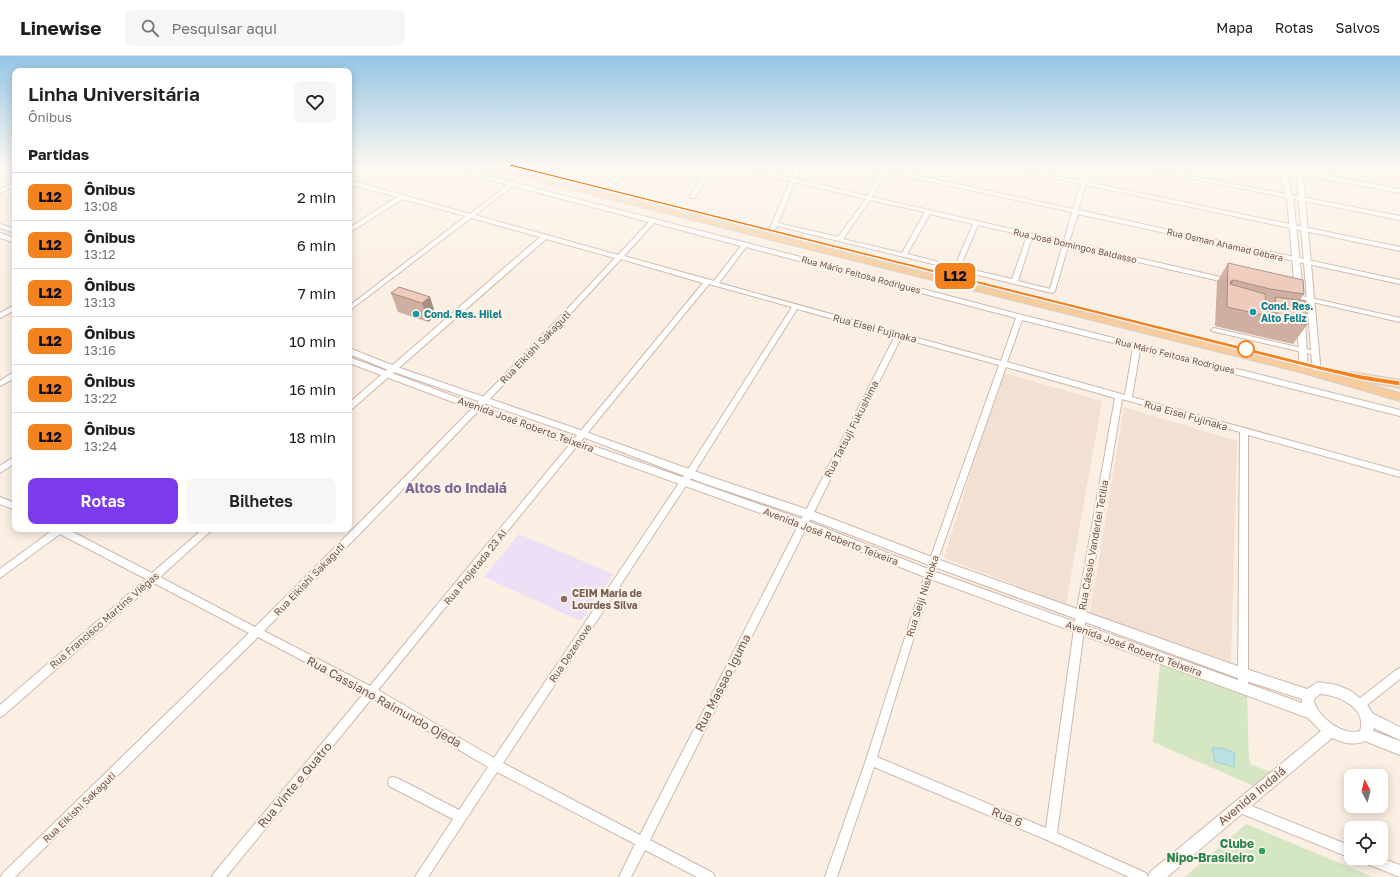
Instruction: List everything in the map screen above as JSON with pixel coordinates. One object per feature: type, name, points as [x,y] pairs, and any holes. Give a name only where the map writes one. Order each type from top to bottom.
[{"type":"main road","points":[[640,203],[1304,367]]},
{"type":"main road","points":[[677,203],[773,227],[1304,367],[1400,397]]},
{"type":"main road","points":[[1317,371],[1400,384]]},
{"type":"street","points":[[352,230],[391,203]]},
{"type":"street","name":"Rua Eisei Fujinaka","points":[[422,203],[716,283],[1123,398],[1400,474]]},
{"type":"street","points":[[352,307],[488,203]]},
{"type":"street","name":"Rua Mário Feitosa Rodrigues","points":[[586,203],[1400,413]]},
{"type":"street","points":[[783,203],[773,227],[840,238],[1052,291],[1078,203]]},
{"type":"street","points":[[840,238],[865,203]]},
{"type":"street","name":"Rua José Domingos Baldasso","points":[[891,203],[1233,282]]},
{"type":"street","name":"Rua Osman Ahamad Gebara","points":[[1038,203],[1400,282]]},
{"type":"street","points":[[1181,203],[1400,249]]},
{"type":"street","points":[[1291,203],[1294,226],[1299,309],[1304,350],[1304,367]]},
{"type":"street","points":[[1303,203],[1317,371]]},
{"type":"street","points":[[1325,203],[1400,218]]},
{"type":"street","points":[[904,255],[928,212]]},
{"type":"street","name":"Rua Eikishi Sakaguti","points":[[7,877],[257,633],[481,403],[621,257],[653,221]]},
{"type":"street","points":[[957,268],[976,223]]},
{"type":"street","points":[[0,226],[12,230]]},
{"type":"street","points":[[1014,282],[1030,235]]},
{"type":"street","points":[[2,238],[12,236]]},
{"type":"street","points":[[352,404],[466,303],[545,236]]},
{"type":"street","points":[[2,238],[12,241]]},
{"type":"street","points":[[716,283],[745,244]]},
{"type":"street","name":"Rua Projetada 23 AI","points":[[372,692],[708,281]]},
{"type":"street","points":[[1285,294],[1299,309]]},
{"type":"street","points":[[1299,309],[1310,300]]},
{"type":"street","points":[[1310,300],[1400,320]]},
{"type":"street","name":"Rua Dezenove","points":[[421,877],[687,478],[796,306]]},
{"type":"street","points":[[0,316],[12,309]]},
{"type":"street","name":"Rua Seiji Nishioka","points":[[831,877],[871,760],[931,568],[1020,316]]},
{"type":"street","points":[[1214,330],[1315,353]]},
{"type":"street","name":"Rua Tatsuji Fukushima","points":[[806,519],[899,334]]},
{"type":"street","name":"Rua Cássio Vanderlei Tetilia","points":[[1051,836],[1082,615],[1123,398],[1137,346]]},
{"type":"street","name":"Avenida José Roberto Teixeira","points":[[352,352],[391,371]]},
{"type":"street","name":"Avenida José Roberto Teixeira","points":[[352,361],[391,371],[580,438],[687,478],[806,519],[1080,628],[1312,712]]},
{"type":"street","points":[[0,384],[12,377]]},
{"type":"street","points":[[1243,688],[1244,431]]},
{"type":"street","points":[[0,470],[12,461]]},
{"type":"street","points":[[0,500],[12,506]]},
{"type":"street","name":"Rua Massao Iguma","points":[[625,877],[806,519]]},
{"type":"street","points":[[0,574],[55,532]]},
{"type":"street","name":"Rua Cassiano Raimundo Ojeda","points":[[65,532],[151,579],[372,692],[496,765],[709,877]]},
{"type":"street","name":"Rua Francisco Martins Viégas","points":[[0,712],[206,532]]},
{"type":"street","name":"Avenida José Roberto Teixeira","points":[[931,568],[1082,615],[1243,674],[1309,695]]},
{"type":"street","points":[[1359,705],[1400,673]]},
{"type":"street","points":[[1400,734],[1368,718],[1359,705],[1343,693],[1330,688],[1318,688],[1309,695],[1308,700],[1312,712],[1323,726],[1331,731],[1344,737],[1356,738],[1365,735],[1400,748]]},
{"type":"street","name":"Rua Vinte e Quatro","points":[[218,877],[372,692]]},
{"type":"street","points":[[1365,735],[1369,728],[1368,718]]},
{"type":"street","name":"Avenida Indaiá","points":[[1155,877],[1331,731]]},
{"type":"street","name":"Rua 6","points":[[871,760],[1051,836],[1142,877]]},
{"type":"street","points":[[393,782],[461,816]]},
{"type":"street","points":[[1239,807],[1344,849]]},
{"type":"street","points":[[1383,865],[1400,872]]},
{"type":"shaded area","points":[[1004,373],[1102,401],[1066,604],[944,558],[982,436],[999,391]]},
{"type":"shaded area","points":[[1124,407],[1237,441],[1231,662],[1090,613]]},
{"type":"shaded area","name":"CEIM Maria de Lourdes Silva","points":[[519,534],[613,574],[581,621],[484,577]]},
{"type":"green space","points":[[1160,662],[1247,695],[1249,760],[1251,765],[1275,773],[1256,787],[1153,742]]},
{"type":"green space","name":"Clube Nipo-Brasileiro","points":[[1246,824],[1373,877],[1185,877]]},
{"type":"water","points":[[1212,748],[1223,748],[1235,753],[1234,767],[1215,762]]},
{"type":"building","points":[[1228,263],[1303,280],[1304,294],[1270,289],[1234,280],[1231,281],[1230,284],[1265,294],[1267,313],[1271,316],[1277,313],[1275,297],[1305,301],[1307,325],[1227,307]]},
{"type":"building","points":[[399,287],[430,297],[422,303],[391,293]]},
{"type":"bus line","name":"L12","points":[[664,203],[1316,367],[1362,378],[1400,384]]},
{"type":"place","name":"Cond. Res. Alto Feliz","points":[[1253,312]]},
{"type":"place","name":"Cond. Res. Hilel","points":[[416,314]]},
{"type":"place","name":"CEIM Maria de Lourdes Silva","points":[[564,599]]},
{"type":"place","name":"Clube Nipo-Brasileiro","points":[[1262,851]]},
{"type":"district","name":"Altos do Indaiá","points":[[456,488]]}]
